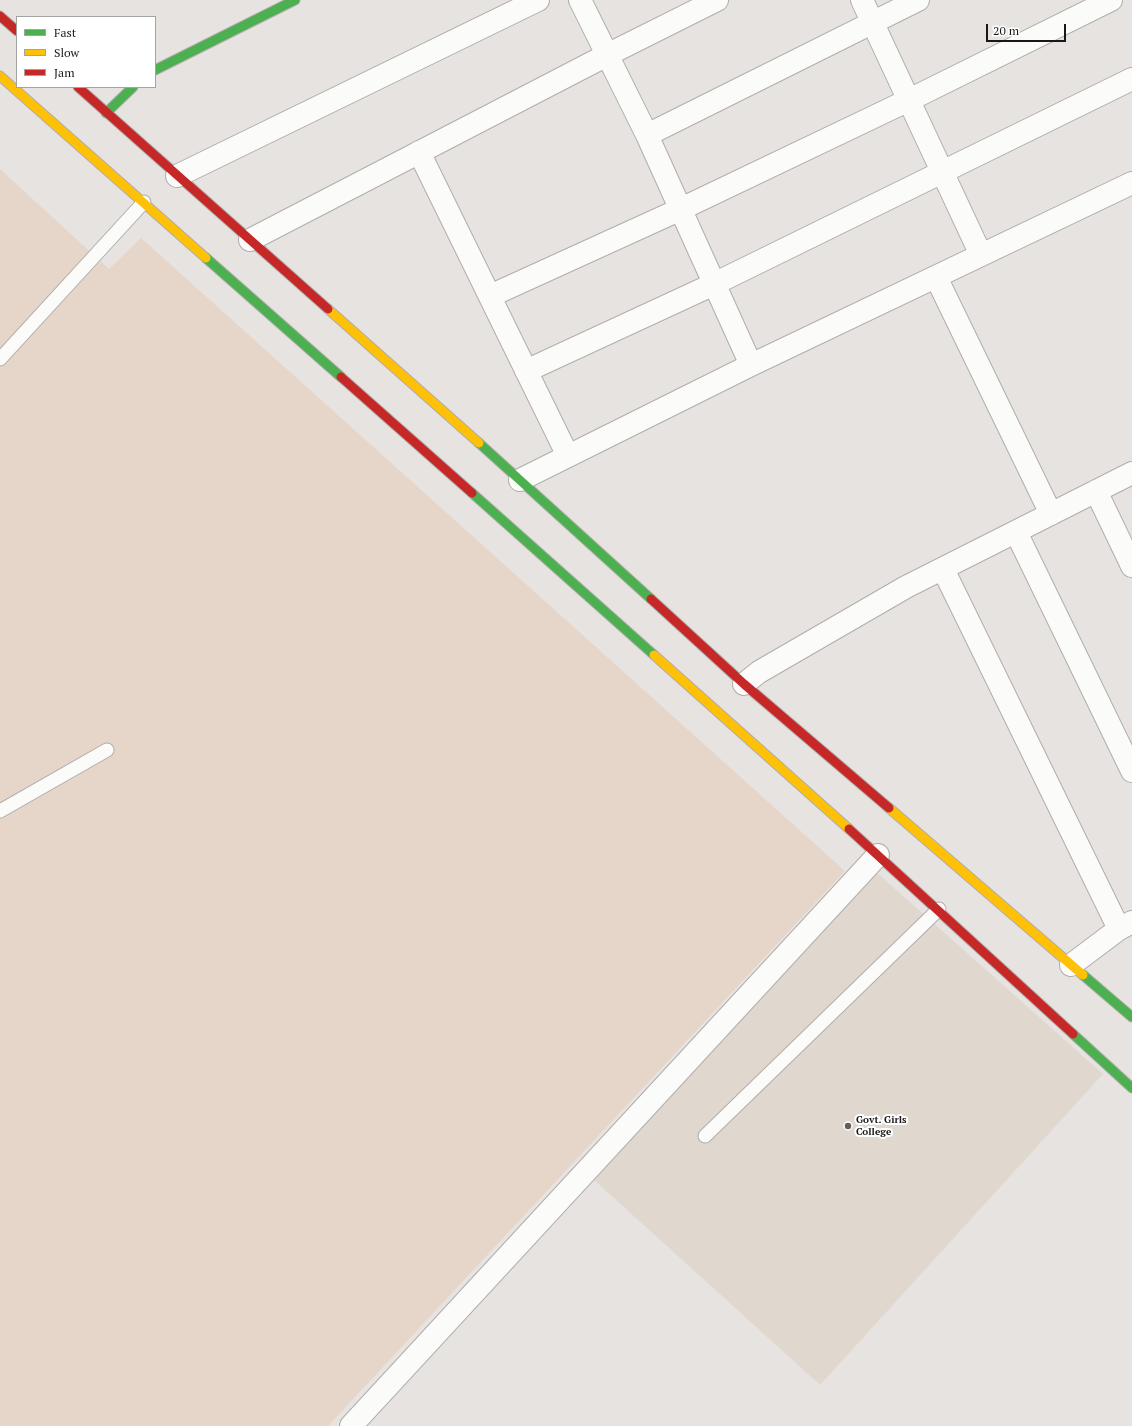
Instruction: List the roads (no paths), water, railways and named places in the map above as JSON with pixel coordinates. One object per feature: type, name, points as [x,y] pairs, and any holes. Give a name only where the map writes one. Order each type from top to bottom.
[{"type":"street","points":[[156,70],[295,0]]},
{"type":"street","points":[[177,176],[538,0]]},
{"type":"street","points":[[580,0],[647,135],[751,365]]},
{"type":"street","points":[[250,240],[607,55],[717,0]]},
{"type":"street","points":[[862,0],[981,255]]},
{"type":"street","points":[[647,135],[918,0]]},
{"type":"street","points":[[490,296],[681,209],[909,100],[1111,0]]},
{"type":"street","points":[[0,16],[16,30]]},
{"type":"street","points":[[0,76],[533,547],[939,909],[1130,1084]]},
{"type":"street","points":[[526,371],[714,284],[1132,80]]},
{"type":"street","points":[[79,88],[106,114],[520,480],[744,684],[1132,1017]]},
{"type":"street","points":[[106,114],[132,88]]},
{"type":"street","points":[[419,152],[568,456]]},
{"type":"street","points":[[520,480],[751,365],[1132,183]]},
{"type":"street","points":[[936,277],[1051,514]]},
{"type":"street","points":[[744,684],[759,672],[906,587],[1132,473]]},
{"type":"street","points":[[1096,491],[1132,566]]},
{"type":"street","points":[[1016,532],[1132,771]]},
{"type":"street","points":[[943,569],[1125,925],[1071,965]]},
{"type":"street","points":[[351,1426],[878,855]]},
{"type":"lane","points":[[0,359],[144,202]]},
{"type":"lane","points":[[0,811],[107,750]]},
{"type":"lane","points":[[705,1136],[939,909]]},
{"type":"place","name":"Govt. Girls College","points":[[848,1126]]}]
